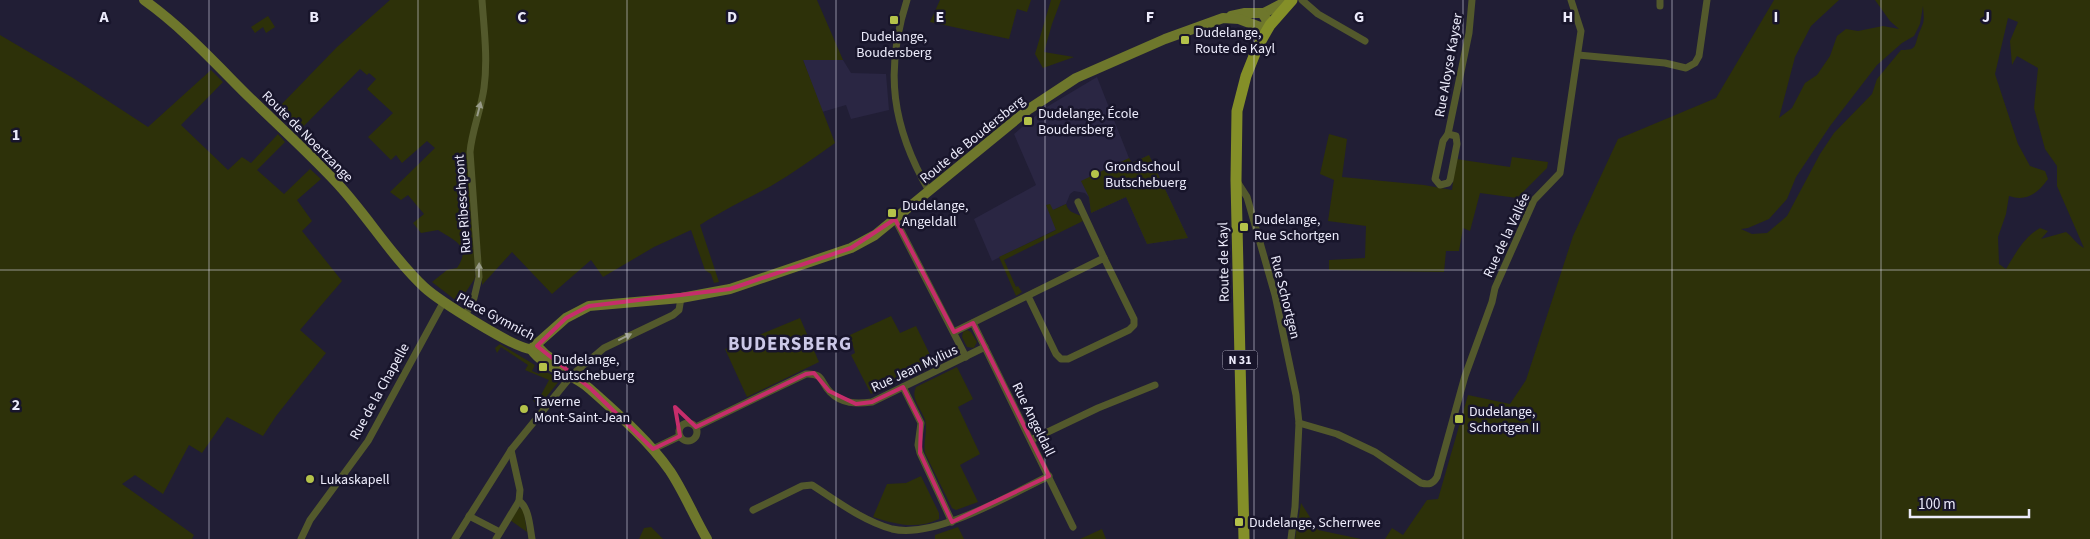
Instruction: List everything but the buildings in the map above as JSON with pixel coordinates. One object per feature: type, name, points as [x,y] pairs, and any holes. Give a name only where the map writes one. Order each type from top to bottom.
[{"type":"main road","name":"Route de Noertzange","points":[[144,0],[197,45],[336,182],[406,268],[443,303]]},
{"type":"main road","points":[[1223,18],[1245,13],[1262,13],[1275,9],[1291,0]]},
{"type":"main road","name":"Route de Kayl","points":[[1244,539],[1236,131],[1240,98],[1246,76],[1258,46],[1270,25],[1291,0]]},
{"type":"main road","points":[[1262,13],[1270,25]]},
{"type":"main road","name":"Route de Boudersberg","points":[[534,347],[566,318],[589,306],[681,298],[744,284],[851,248],[876,235],[1029,109],[1076,78],[1165,39],[1223,18],[1239,19],[1260,27],[1270,25]]},
{"type":"main road","name":"Place Gymnich","points":[[443,303],[520,346],[534,347],[542,361],[560,372],[572,375],[590,388],[652,449],[670,472],[707,539]]},
{"type":"street","name":"Rue Ribeschpont","points":[[465,316],[474,298],[479,277],[470,152],[471,138],[484,87],[486,61],[482,0]]},
{"type":"street","points":[[907,0],[894,57],[893,74],[896,108],[916,168],[930,192]]},
{"type":"street","points":[[1302,0],[1318,14],[1365,41]]},
{"type":"street","name":"Rue Aloyse Kayser","points":[[1448,134],[1456,136],[1458,144],[1450,180],[1448,184],[1440,186],[1435,179],[1444,141],[1448,134],[1469,33],[1472,0]]},
{"type":"street","name":"Rue de la Vallée","points":[[1300,423],[1336,434],[1375,452],[1421,483],[1428,485],[1434,482],[1465,376],[1492,302],[1495,288],[1534,200],[1560,173],[1581,31],[1571,0]]},
{"type":"street","points":[[1578,55],[1665,63],[1686,68],[1695,63],[1699,56],[1707,0]]},
{"type":"street","name":"Rue Schortgen","points":[[1236,180],[1247,197],[1275,295],[1296,395],[1300,423],[1297,484],[1291,539]]},
{"type":"street","points":[[1028,296],[1056,354],[1061,359],[1068,359],[1129,330],[1134,325],[1134,318],[1078,202]]},
{"type":"street","points":[[895,220],[966,357]]},
{"type":"street","points":[[954,332],[1104,258]]},
{"type":"street","points":[[455,539],[489,482],[511,450],[572,375],[604,348],[674,314],[679,310],[681,298]]},
{"type":"street","name":"Rue de la Chapelle","points":[[301,539],[310,520],[368,441],[443,303]]},
{"type":"street","name":"Rue Angeldall","points":[[973,323],[1073,527]]},
{"type":"street","name":"Rue Jean Mylius","points":[[696,427],[806,374],[814,374],[820,377],[829,391],[842,400],[856,404],[872,402],[985,347]]},
{"type":"street","points":[[1031,440],[1098,408],[1155,385]]},
{"type":"street","points":[[903,387],[921,423],[918,445],[920,452],[952,522]]},
{"type":"street","name":"Rue Jean Mylius","points":[[680,436],[681,427],[684,424],[693,424],[696,427]]},
{"type":"street","name":"Rue Jean Mylius","points":[[680,436],[686,441],[691,441],[697,436],[696,427]]},
{"type":"street","name":"Rue Jean Mylius","points":[[652,449],[680,436]]},
{"type":"street","points":[[469,516],[498,536],[519,501],[520,490],[511,450]]},
{"type":"street","points":[[753,510],[802,486],[812,485],[871,522],[893,529],[918,531],[952,522],[1049,476]]},
{"type":"street","points":[[519,501],[523,503],[526,511],[532,539]]},
{"type":"highlighted area","points":[[895,219],[954,332],[973,323],[1049,476],[952,522],[920,453],[921,423],[903,387],[872,402],[856,404],[829,391],[814,373],[806,374],[696,427],[675,407],[680,436],[653,449],[590,388],[537,346],[566,318],[589,306],[730,289],[851,248]]},
{"type":"shaded area","points":[[803,60],[843,60],[851,73],[886,74],[889,110],[851,119],[846,105],[822,112]]},
{"type":"shaded area","name":"Grondschoul Butschebuerg","points":[[1097,77],[1129,158],[1132,163],[1149,155],[1188,238],[1147,244],[1126,197],[1091,213],[1089,197],[1085,193],[1074,191],[1070,194],[1066,204],[1053,210],[1057,229],[992,261],[974,219],[1036,185],[1014,134],[1045,108]]},
{"type":"green space","points":[[390,0],[817,0],[843,60],[803,60],[835,143],[771,186],[726,209],[700,225],[719,282],[714,283],[711,274],[705,270],[691,230],[654,247],[603,277],[591,260],[552,294],[512,252],[482,285],[474,174],[475,278],[462,298],[454,299],[432,282],[447,270],[457,268],[463,254],[460,245],[438,230],[421,233],[413,223],[424,214],[408,195],[401,200],[390,192],[435,148],[427,141],[402,163],[396,155],[391,160],[368,137],[393,113],[367,89],[376,79],[360,69],[298,132],[277,109],[337,47]]},
{"type":"green space","points":[[940,0],[1031,0],[1027,12],[1017,9],[1009,39],[930,22]]},
{"type":"green space","points":[[1051,0],[1061,0],[1044,52],[1074,57],[1043,68],[1035,54]]},
{"type":"green space","points":[[1774,0],[1839,0],[1811,26],[1795,57],[1779,118],[1792,108],[1805,83],[1817,75],[1830,56],[1837,36],[1846,29],[1858,31],[1883,26],[1899,29],[1890,21],[1875,0],[2090,0],[2090,539],[1385,539],[1392,528],[1403,535],[1427,500],[1438,499],[1468,395],[1510,404],[1526,380],[1573,236],[1618,139],[1716,98]],"holes":[[[1923,6],[1923,23],[1913,48],[1901,50],[1877,79],[1872,94],[1834,133],[1820,154],[1787,216],[1767,233],[1752,234],[1741,229],[1769,219],[1787,199],[1796,177],[1830,126],[1877,65],[1902,43],[1914,36],[1920,24]],[[2008,18],[2018,22],[2010,41],[2012,65],[2017,56],[2038,68],[2034,108],[2045,149],[2057,166],[2057,186],[2084,248],[2066,232],[2041,239],[2048,231],[2040,228],[2024,241],[2006,269],[1999,264],[1998,237],[2006,214],[2009,196],[2021,198],[2032,195],[2048,179],[2045,171],[2030,166],[2018,144],[1995,74]]]},
{"type":"green space","points":[[268,16],[275,27],[266,33],[263,27],[255,33],[251,27]]},
{"type":"green space","points":[[0,35],[73,78],[148,127],[211,70],[223,82],[181,125],[228,170],[242,157],[251,163],[278,134],[285,142],[257,170],[284,194],[310,169],[321,179],[297,200],[312,221],[302,231],[342,281],[300,330],[326,353],[276,416],[263,436],[227,417],[202,453],[189,445],[163,494],[135,475],[122,484],[194,535],[192,539],[0,539]]},
{"type":"green space","points":[[1329,134],[1347,139],[1342,177],[1424,185],[1452,190],[1456,159],[1510,167],[1512,157],[1548,162],[1547,168],[1517,198],[1480,193],[1470,231],[1463,228],[1459,251],[1446,251],[1444,272],[1329,270],[1329,260],[1365,258],[1366,226],[1328,221],[1334,180],[1320,174]]},
{"type":"green space","points":[[1149,155],[1188,238],[1147,244],[1126,197],[1091,213],[1089,197],[1081,181],[1129,158],[1132,163]]},
{"type":"green space","points":[[1050,204],[1053,210],[1066,204],[1070,211],[1081,216],[1083,221],[1004,260],[1016,287],[1018,286],[1022,292],[1016,296],[999,257],[1056,230],[1046,205]]},
{"type":"green space","points":[[891,316],[900,333],[916,326],[934,363],[871,394],[851,355],[855,353],[850,335]]},
{"type":"green space","points":[[800,318],[819,362],[747,397],[725,349]]},
{"type":"green space","points":[[967,330],[971,332],[977,342],[974,348],[967,347],[962,337],[963,332]]},
{"type":"green space","points":[[500,344],[535,365],[532,371],[539,374],[542,369],[560,380],[538,407],[533,400],[541,395],[549,380],[525,370],[528,365],[501,347],[497,353],[495,348]]},
{"type":"green space","points":[[957,367],[973,399],[958,407],[980,454],[960,465],[978,502],[956,510],[952,508],[925,453],[926,424],[914,396],[916,387]]},
{"type":"green space","points":[[921,476],[939,513],[939,519],[922,524],[906,525],[873,517],[887,484],[906,483]]},
{"type":"green space","points":[[1301,503],[1318,530],[1361,539],[1295,539]]},
{"type":"green space","points":[[519,508],[523,509],[524,512],[527,532],[510,520]]},
{"type":"green space","points":[[651,527],[663,539],[639,539],[644,528]]},
{"type":"green space","points":[[958,527],[964,539],[935,539],[935,535]]},
{"type":"green space","points":[[1102,529],[1106,539],[1080,539]]},
{"type":"place","name":"Dudelange, Boudersberg","points":[[894,20]]},
{"type":"place","name":"Dudelange, Route de Kayl","points":[[1185,40]]},
{"type":"place","name":"Dudelange, École Boudersberg","points":[[1028,121]]},
{"type":"place","name":"Grondschoul Butschebuerg","points":[[1095,174]]},
{"type":"place","name":"Dudelange, Angeldall","points":[[892,213]]},
{"type":"place","name":"Dudelange, Rue Schortgen","points":[[1244,227]]},
{"type":"place","name":"Dudelange, Butschebuerg","points":[[543,367]]},
{"type":"place","name":"Taverne Mont-Saint-Jean","points":[[524,409]]},
{"type":"place","name":"Dudelange, Schortgen II","points":[[1459,419]]},
{"type":"place","name":"Lukaskapell","points":[[310,479]]},
{"type":"place","name":"Dudelange, Scherrwee","points":[[1239,522]]},
{"type":"district","name":"BUDERSBERG","points":[[790,343]]}]
